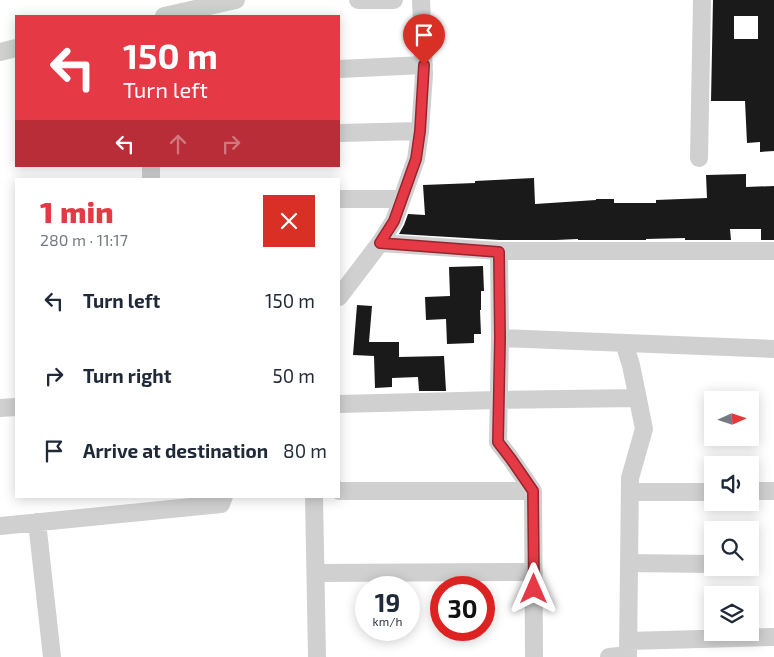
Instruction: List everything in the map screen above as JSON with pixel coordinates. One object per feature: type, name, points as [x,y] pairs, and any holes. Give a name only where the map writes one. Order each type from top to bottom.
[{"type":"street","points":[[168,15],[236,0]]},
{"type":"street","points":[[358,0],[394,0]]},
{"type":"street","points":[[340,296],[380,243],[394,221],[416,159],[420,131],[424,65],[421,0]]},
{"type":"street","points":[[699,158],[702,0]]},
{"type":"street","points":[[0,52],[15,48]]},
{"type":"street","points":[[340,69],[424,65]]},
{"type":"street","points":[[340,133],[420,131]]},
{"type":"street","points":[[340,199],[402,199]]},
{"type":"street","points":[[380,243],[499,252],[774,251]]},
{"type":"street","points":[[499,252],[498,442],[533,491],[534,657]]},
{"type":"street","points":[[500,338],[774,349]]},
{"type":"street","points":[[624,343],[631,365],[644,429],[630,478],[628,651]]},
{"type":"street","points":[[340,404],[638,398]]},
{"type":"street","points":[[0,408],[15,407]]},
{"type":"street","points":[[340,491],[533,491]]},
{"type":"street","points":[[759,491],[774,491]]},
{"type":"street","points":[[630,492],[704,492]]},
{"type":"street","points":[[0,526],[220,504],[223,498]]},
{"type":"street","points":[[314,498],[317,657]]},
{"type":"street","points":[[37,522],[52,657]]},
{"type":"street","points":[[629,563],[704,564]]},
{"type":"street","points":[[316,574],[534,572]]},
{"type":"street","points":[[609,657],[628,651],[774,637]]},
{"type":"building","points":[[713,0],[774,0],[774,151],[760,152],[760,142],[747,143],[745,101],[711,101]],"holes":[[[734,16],[758,16],[758,39],[734,39]]]},
{"type":"building","points":[[746,174],[746,187],[774,186],[774,240],[761,240],[761,229],[730,229],[731,240],[685,240],[685,238],[646,240],[499,240],[399,234],[408,214],[425,215],[423,185],[534,178],[535,204],[596,199],[614,199],[614,203],[656,203],[656,200],[707,198],[706,175]]},
{"type":"building","points":[[483,266],[484,291],[481,291],[481,334],[474,334],[474,343],[447,344],[446,319],[426,320],[425,297],[450,296],[449,267]]},
{"type":"building","points":[[357,305],[372,306],[369,342],[399,342],[399,357],[444,356],[446,391],[419,391],[418,377],[392,378],[392,387],[375,388],[374,356],[353,355]]},
{"type":"route","points":[[424,65],[420,131],[416,159],[394,221],[380,243],[499,252],[498,442],[533,491],[534,589]]}]
